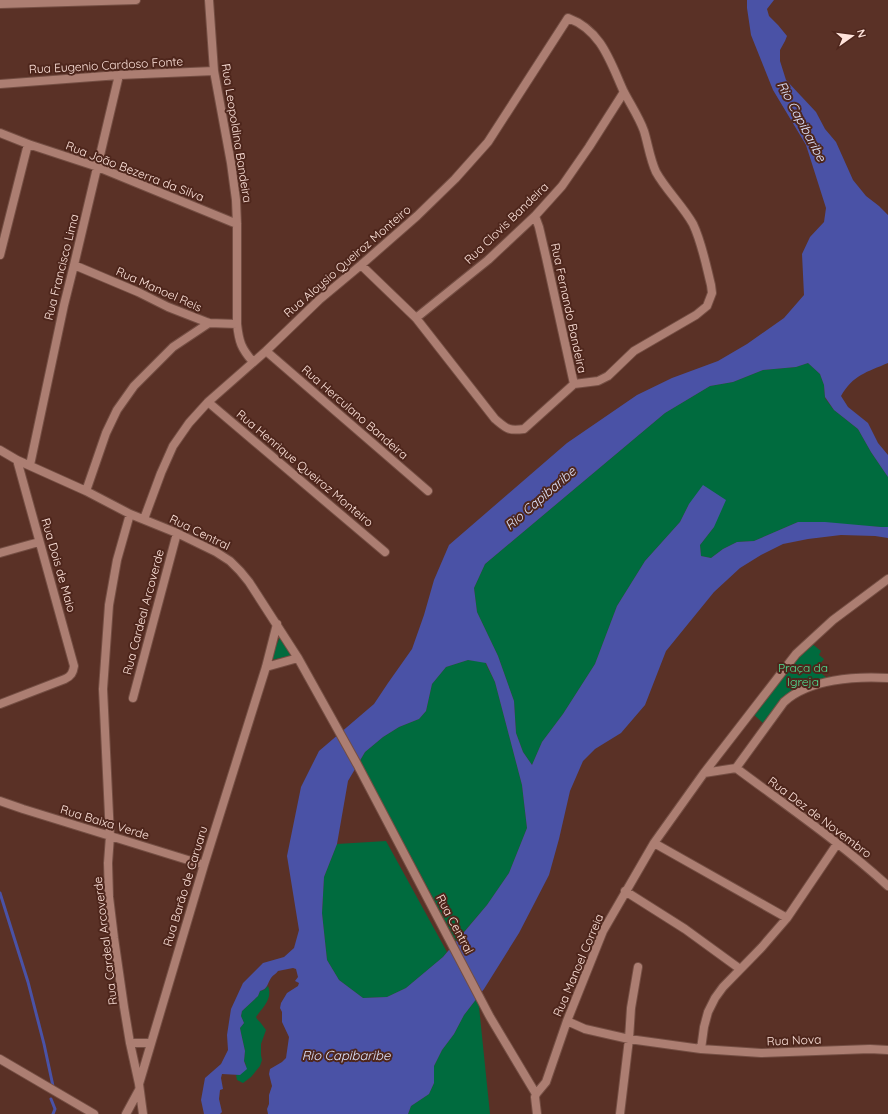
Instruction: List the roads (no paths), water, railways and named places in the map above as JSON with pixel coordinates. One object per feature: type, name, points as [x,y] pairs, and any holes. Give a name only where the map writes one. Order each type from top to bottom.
[{"type":"street","points":[[0,4],[136,0]]},
{"type":"street","name":"Rua Leopoldina Bandeira","points":[[209,0],[214,71],[231,163],[236,200],[237,324],[242,349],[253,362]]},
{"type":"street","name":"Rua Aloysio Queiroz Monteiro","points":[[144,519],[160,473],[173,446],[189,423],[208,402],[266,351],[319,300],[417,216],[450,184],[488,142],[568,18],[582,24],[599,42],[612,63],[624,92]]},
{"type":"street","name":"Rua Eugenio Cardoso Fonte","points":[[0,84],[214,71]]},
{"type":"street","name":"Rua Francisco Lima","points":[[30,465],[64,305],[119,76]]},
{"type":"street","name":"Rua Clovis Bandeira","points":[[416,318],[488,260],[535,216],[562,186],[624,92]]},
{"type":"street","name":"Rua Fernando Bandeira","points":[[535,216],[545,249],[574,384],[598,381],[608,376],[634,351],[696,315],[707,306],[712,293],[711,285],[697,234],[692,224],[656,172],[643,130],[624,92]]},
{"type":"street","name":"Rua João Bezerra da Silva","points":[[0,133],[28,144],[98,167],[237,224]]},
{"type":"street","points":[[0,255],[28,144]]},
{"type":"street","name":"Rua Manoel Reis","points":[[74,265],[138,292],[168,307],[209,323],[237,324]]},
{"type":"street","points":[[361,265],[416,318],[495,419],[506,427],[514,430],[524,429],[574,384]]},
{"type":"street","points":[[86,491],[106,433],[117,410],[134,386],[173,347],[209,323]]},
{"type":"street","name":"Rua Herculano Bandeira","points":[[266,351],[428,491]]},
{"type":"street","name":"Rua Henrique Queiroz Monteiro","points":[[208,402],[385,552]]},
{"type":"street","name":"Rua Central","points":[[0,450],[17,460],[86,491],[130,514],[177,533],[216,552],[230,561],[240,571],[249,582],[298,658],[357,764],[490,1017],[536,1094]]},
{"type":"street","name":"Rua Dois de Maio","points":[[0,704],[70,676],[73,672],[74,666],[17,460]]},
{"type":"street","name":"Rua Cardeal Arcoverde","points":[[130,514],[117,560],[109,605],[103,689],[110,836],[108,863],[109,897],[130,1043],[139,1087]]},
{"type":"street","name":"Rua Cardeal Arcoverde","points":[[133,698],[177,533]]},
{"type":"street","points":[[0,553],[40,542]]},
{"type":"street","name":"Rua Manoel Correia","points":[[536,1094],[546,1082],[567,1021],[603,931],[654,843],[704,773],[796,654],[834,620],[888,580]]},
{"type":"street","name":"Rua Barão de Caruaru","points":[[143,1114],[139,1087],[150,1043],[266,667],[277,624]]},
{"type":"street","points":[[266,667],[298,658]]},
{"type":"street","points":[[704,773],[736,768],[784,702],[792,695],[828,681],[870,677],[888,678]]},
{"type":"street","name":"Rua Dez de Novembro","points":[[736,768],[837,844],[888,886]]},
{"type":"street","name":"Rua Baixa Verde","points":[[0,801],[204,865]]},
{"type":"street","points":[[654,843],[787,918]]},
{"type":"street","points":[[701,1050],[704,1027],[708,1012],[715,998],[723,987],[762,947],[787,918],[837,844]]},
{"type":"street","points":[[625,892],[686,929],[740,969]]},
{"type":"street","points":[[620,1114],[631,1008],[638,967]]},
{"type":"street","name":"Rua Nova","points":[[567,1021],[585,1029],[628,1039],[701,1050],[761,1053],[888,1050]]},
{"type":"street","points":[[130,1043],[150,1043]]},
{"type":"street","points":[[0,1059],[94,1114]]},
{"type":"street","points":[[126,1114],[139,1087]]},
{"type":"street","points":[[536,1094],[537,1114]]},
{"type":"water","name":"Rio Capibaribe","points":[[747,0],[774,0],[767,9],[769,16],[787,36],[780,50],[780,61],[786,80],[816,112],[825,129],[836,142],[853,180],[866,196],[888,215],[888,363],[861,375],[850,383],[841,396],[848,407],[868,423],[878,443],[888,455],[888,477],[858,429],[834,410],[825,397],[824,385],[820,374],[808,363],[796,367],[763,370],[733,382],[710,386],[665,413],[485,564],[474,588],[477,612],[498,656],[514,701],[516,733],[523,752],[532,765],[542,742],[563,714],[595,664],[617,606],[645,561],[680,522],[689,504],[703,485],[726,500],[714,527],[700,545],[701,556],[711,558],[723,549],[737,542],[754,541],[798,522],[825,522],[888,527],[888,538],[841,535],[783,544],[740,568],[714,592],[666,651],[645,705],[621,733],[595,749],[583,761],[570,791],[549,875],[519,933],[484,989],[464,1015],[454,1034],[442,1050],[434,1066],[434,1083],[429,1094],[411,1106],[408,1114],[268,1114],[267,1109],[269,1104],[269,1095],[272,1086],[269,1074],[270,1069],[286,1058],[289,1037],[282,1022],[282,1012],[280,1008],[281,1003],[287,993],[298,986],[299,983],[295,981],[298,977],[296,969],[293,968],[278,971],[271,978],[266,988],[260,991],[258,996],[242,1011],[241,1016],[244,1023],[240,1028],[245,1051],[244,1061],[247,1069],[240,1075],[222,1074],[221,1078],[223,1089],[220,1090],[219,1099],[222,1112],[220,1114],[204,1114],[201,1100],[205,1078],[221,1064],[228,1050],[227,1035],[231,1009],[243,983],[263,963],[284,957],[294,948],[299,930],[287,856],[301,787],[319,751],[374,704],[412,649],[434,580],[449,545],[567,443],[637,395],[672,378],[718,361],[747,344],[784,318],[804,295],[802,254],[810,237],[824,222],[826,208],[806,145],[773,90],[751,35]],"holes":[[[468,660],[486,663],[495,682],[522,785],[527,828],[509,873],[487,905],[443,957],[406,988],[387,997],[363,998],[339,980],[327,960],[322,913],[324,877],[337,844],[348,781],[365,752],[383,737],[399,727],[419,719],[426,711],[432,684],[446,667]]]},
{"type":"waterway","points":[[0,893],[28,982],[53,1086]]},
{"type":"waterway","points":[[51,1099],[55,1109],[53,1114]]},
{"type":"park label","name":"Praça da Igreja","points":[[803,674]]}]
